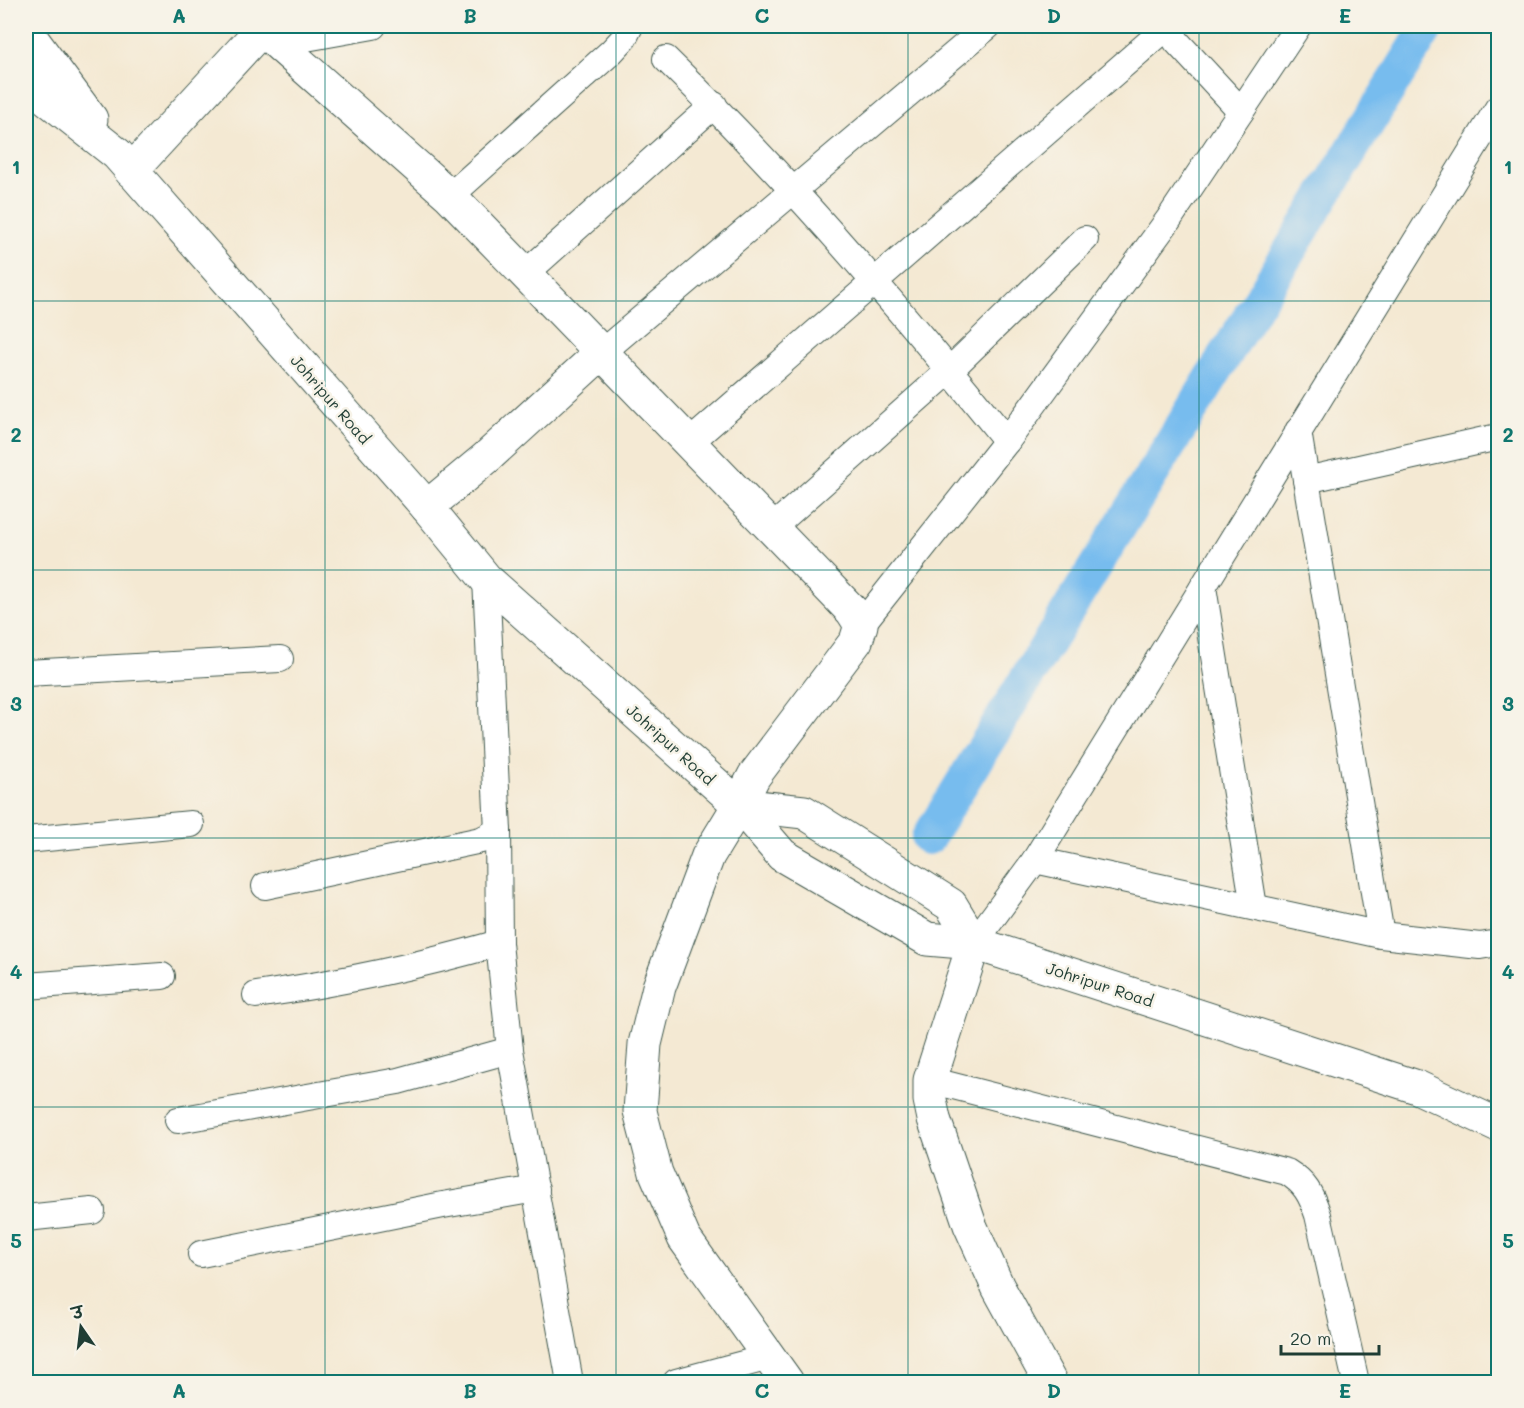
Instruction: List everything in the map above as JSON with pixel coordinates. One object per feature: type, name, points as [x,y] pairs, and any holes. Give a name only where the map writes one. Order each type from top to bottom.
[{"type":"street","points":[[26,31],[124,163],[174,124],[240,53],[266,33],[373,26]]},
{"type":"street","points":[[450,196],[611,52],[624,38],[630,26]]},
{"type":"street","points":[[427,507],[486,458],[601,353],[988,26]]},
{"type":"street","points":[[689,443],[1167,26],[1177,42],[1241,111]]},
{"type":"street","points":[[676,1383],[778,1370],[684,1238],[656,1173],[640,1111],[645,1044],[660,987],[708,856],[770,752],[856,641],[861,626],[1007,441],[1169,219],[1298,26]]},
{"type":"street","points":[[266,33],[450,196],[852,611],[861,626]]},
{"type":"street","points":[[666,58],[795,191],[950,370],[1007,441]]},
{"type":"street","name":"Johripur Road","points":[[26,82],[124,163],[427,507],[486,579],[739,805],[782,855],[927,939],[974,943],[1417,1088],[1498,1125]]},
{"type":"street","points":[[526,273],[714,105]]},
{"type":"street","points":[[1050,1383],[998,1287],[970,1225],[934,1119],[930,1100],[930,1080],[974,943],[1035,860],[1498,108]]},
{"type":"street","points":[[772,528],[950,370],[1084,239]]},
{"type":"street","points":[[1298,431],[1381,935]]},
{"type":"street","points":[[1306,480],[1498,436]]},
{"type":"street","points":[[486,579],[498,831],[499,943],[510,1050],[570,1383]]},
{"type":"street","points":[[1203,587],[1254,907]]},
{"type":"street","points":[[26,673],[280,659]]},
{"type":"street","points":[[739,805],[804,812],[951,905],[974,943]]},
{"type":"street","points":[[26,840],[191,824]]},
{"type":"street","points":[[265,886],[481,840],[498,831]]},
{"type":"street","points":[[1035,860],[1381,935],[1480,946],[1498,943]]},
{"type":"street","points":[[256,995],[307,988],[377,974],[499,943]]},
{"type":"street","points":[[26,986],[162,976]]},
{"type":"street","points":[[178,1120],[398,1081],[510,1050]]},
{"type":"street","points":[[930,1080],[1287,1172],[1300,1180],[1311,1197],[1318,1215],[1356,1383]]},
{"type":"street","points":[[201,1254],[536,1189]]},
{"type":"street","points":[[26,1218],[92,1211]]},
{"type":"waterway","points":[[928,838],[1428,26]]}]
